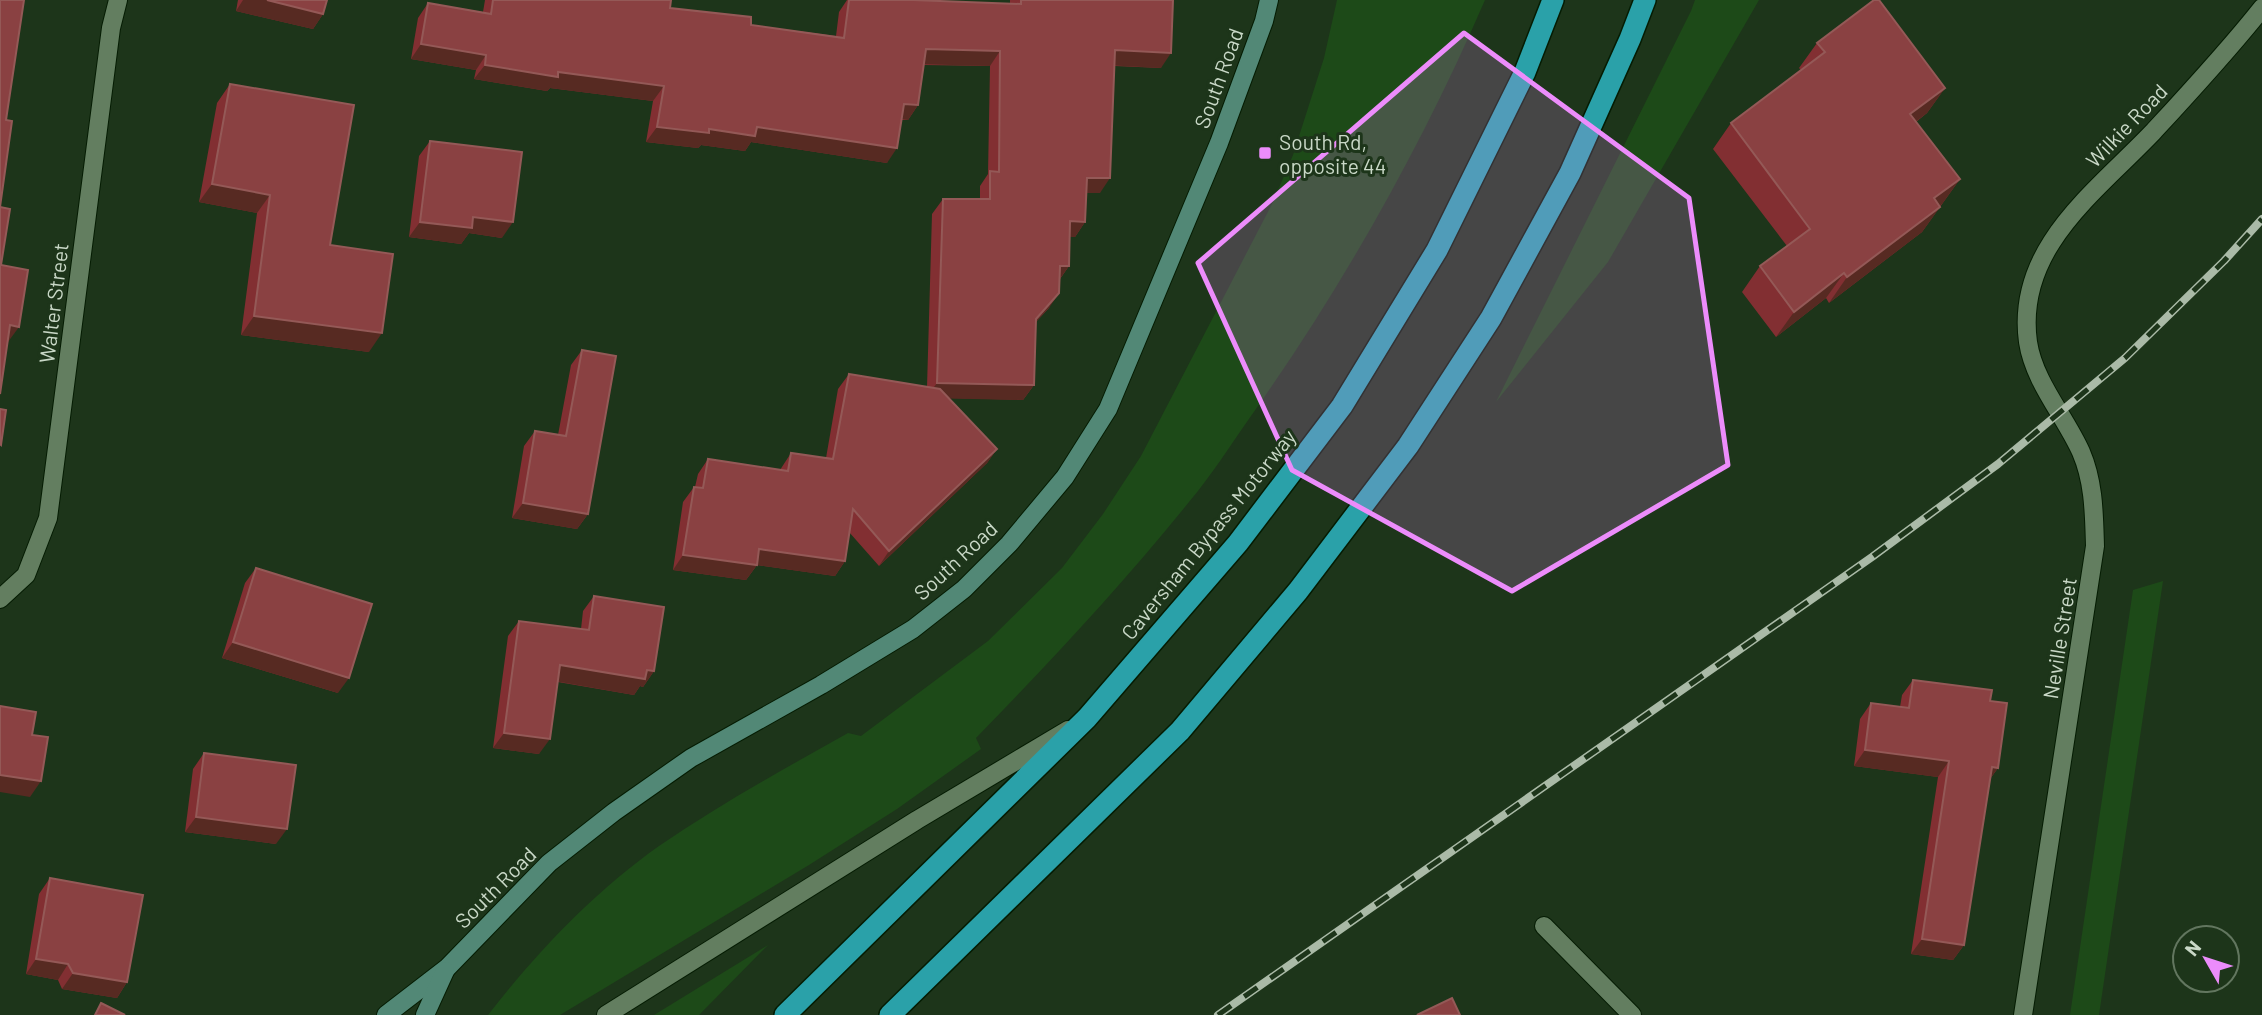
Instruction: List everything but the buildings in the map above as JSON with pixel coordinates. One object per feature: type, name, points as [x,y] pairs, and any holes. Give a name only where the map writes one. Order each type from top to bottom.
[{"type":"highway","name":"Caversham Bypass Motorway","points":[[785,1015],[1087,718],[1238,543],[1342,406],[1437,250],[1525,72],[1553,0]]},
{"type":"highway","points":[[890,1015],[1180,731],[1290,601],[1408,446],[1491,318],[1570,173],[1630,39],[1644,0]]},
{"type":"main road","name":"South Road","points":[[386,1015],[447,968],[549,863],[614,812],[691,758],[821,685],[913,629],[964,589],[1017,534],[1065,477],[1108,409],[1219,143],[1264,21],[1269,0]]},
{"type":"main road","name":"South Road","points":[[425,1015],[447,968]]},
{"type":"street","name":"Walter Street","points":[[0,599],[26,575],[48,518],[110,42],[118,0]]},
{"type":"street","name":"Wilkie Road","points":[[2032,280],[2060,229],[2153,132],[2262,8]]},
{"type":"street","name":"Neville Street","points":[[2023,1015],[2095,546],[2094,508],[2089,473],[2080,450],[2037,370],[2029,345],[2027,323],[2032,280]]},
{"type":"street","points":[[606,1015],[917,820],[1087,718]]},
{"type":"street","points":[[1544,926],[1632,1015]]},
{"type":"highlighted area","points":[[1464,33],[1689,198],[1728,465],[1512,591],[1292,470],[1198,263]]},
{"type":"green space","points":[[1337,0],[1485,0],[1408,162],[1349,266],[1285,367],[1197,492],[1164,533],[1085,623],[976,738],[981,749],[897,809],[560,1015],[488,1015],[526,968],[568,924],[635,864],[752,787],[848,733],[861,736],[988,641],[1062,568],[1103,514],[1141,456],[1272,204],[1293,155],[1324,58]]},
{"type":"green space","points":[[1695,0],[1759,0],[1608,262],[1496,402],[1691,11]]},
{"type":"green space","points":[[2163,581],[2099,1015],[2070,1015],[2133,590]]},
{"type":"green space","points":[[768,945],[699,1015],[654,1015]]},
{"type":"railway","points":[[1218,1015],[1872,557],[1998,464],[2125,358],[2224,261],[2262,219]]},
{"type":"place","name":"South Rd, opposite 44","points":[[1265,153]]}]
